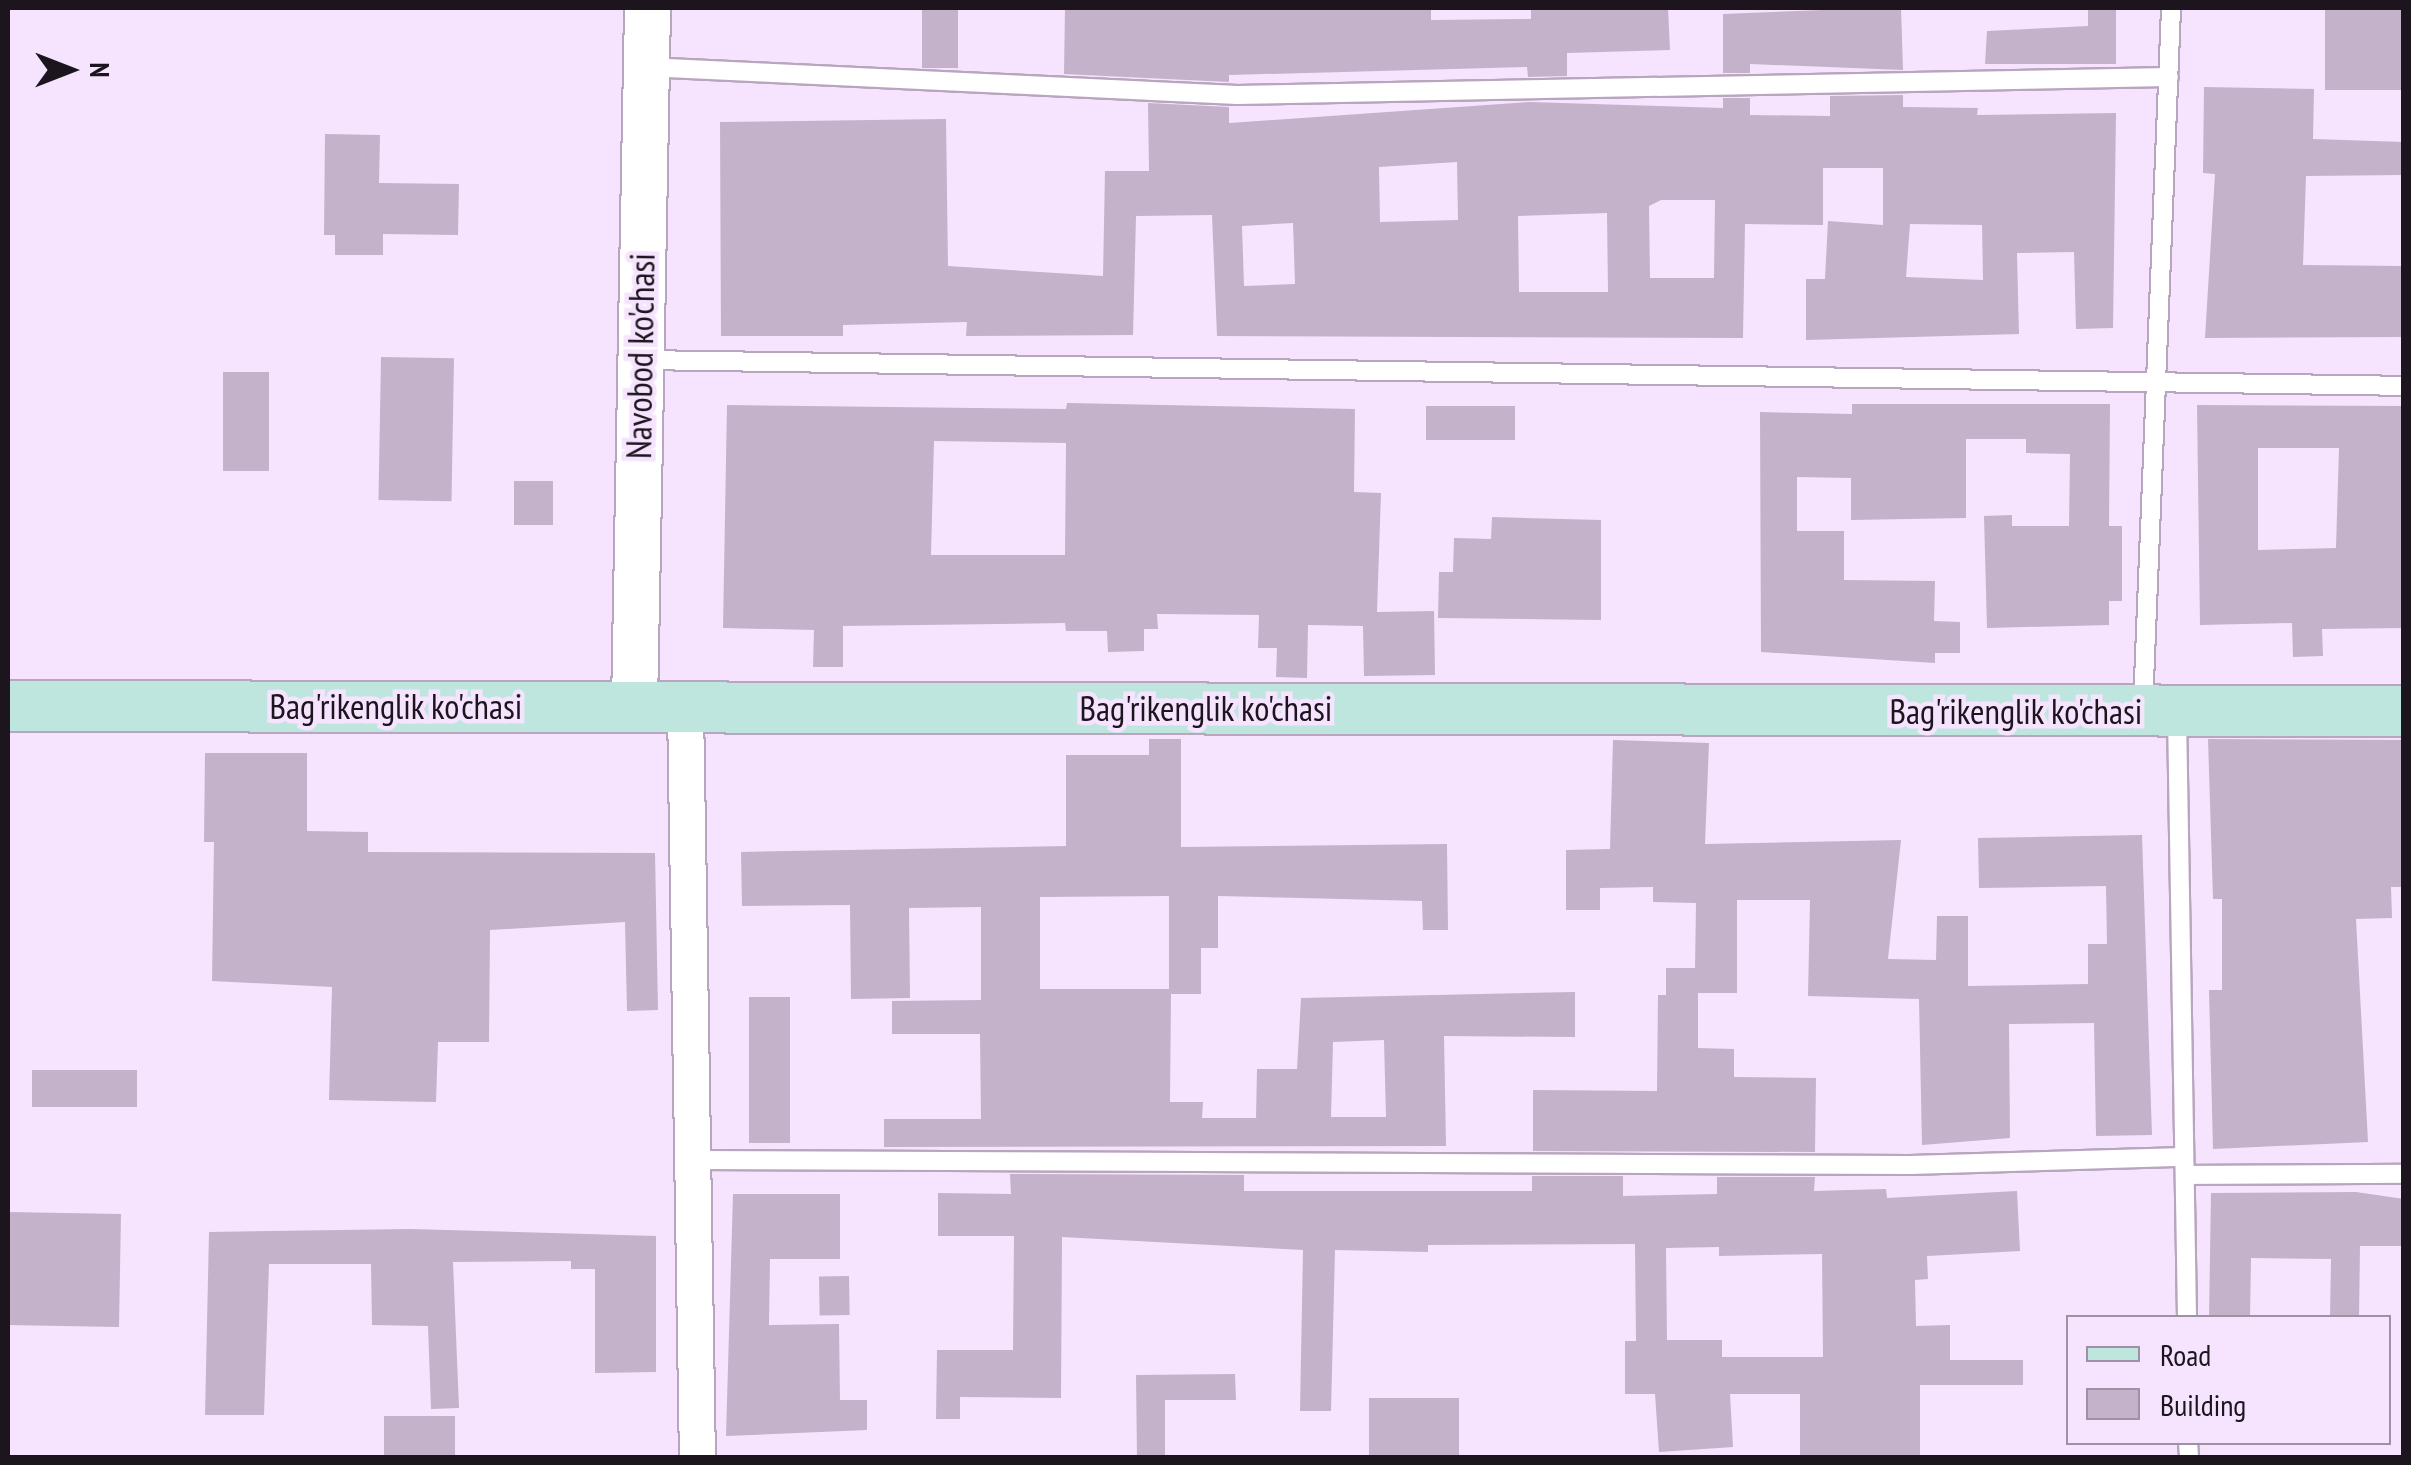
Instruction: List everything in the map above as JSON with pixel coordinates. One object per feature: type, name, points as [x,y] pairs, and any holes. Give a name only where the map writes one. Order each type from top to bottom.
[{"type":"main road","name":"Bag'rikenglik ko'chasi","points":[[8,706],[2404,711]]},
{"type":"street","name":"Navobod ko'chasi","points":[[634,706],[648,8]]},
{"type":"street","points":[[685,706],[696,1160],[697,1458]]},
{"type":"lane","points":[[2171,8],[2159,387],[2160,712],[2185,1166],[2187,1315]]},
{"type":"lane","points":[[646,68],[1237,95],[2170,77]]},
{"type":"lane","points":[[640,360],[2159,387],[2404,386]]},
{"type":"lane","points":[[696,1160],[2185,1166],[2404,1174]]},
{"type":"building","points":[[922,8],[958,8],[958,68],[922,68]]},
{"type":"building","points":[[1065,8],[1431,8],[1431,20],[1531,19],[1531,8],[1668,8],[1670,50],[1567,53],[1567,76],[1528,77],[1527,67],[1229,75],[1229,82],[1064,74]]},
{"type":"building","points":[[1901,8],[1903,70],[1750,64],[1750,73],[1723,73],[1723,14]]},
{"type":"building","points":[[2088,8],[2116,8],[2116,64],[1985,64],[1987,31],[2088,26]]},
{"type":"building","points":[[2325,8],[2404,8],[2404,90],[2325,90]]},
{"type":"building","points":[[2204,87],[2314,89],[2313,139],[2404,142],[2404,175],[2306,176],[2303,265],[2404,266],[2404,337],[2205,338],[2215,174],[2203,173]]},
{"type":"building","points":[[1903,95],[1903,107],[1978,108],[1977,115],[2116,113],[2113,328],[2076,329],[2074,252],[2017,253],[2019,334],[1806,340],[1806,279],[1825,279],[1828,221],[1883,225],[1883,168],[1823,168],[1823,225],[1745,224],[1743,338],[1217,336],[1212,215],[1136,216],[1133,335],[966,336],[967,322],[843,325],[843,336],[721,336],[720,122],[946,119],[948,266],[1103,276],[1105,171],[1149,171],[1148,103],[1229,107],[1229,123],[1529,102],[1723,108],[1723,98],[1750,98],[1750,115],[1830,116],[1830,96]],"holes":[[[1457,162],[1458,220],[1380,222],[1379,167]],[[1661,200],[1715,200],[1714,278],[1650,278],[1649,206]],[[1607,213],[1608,292],[1519,292],[1518,216]],[[1293,223],[1295,284],[1244,286],[1242,226]],[[1910,224],[1982,225],[1983,280],[1906,277]]]},
{"type":"building","points":[[325,134],[380,135],[379,183],[459,184],[458,235],[383,234],[383,255],[335,255],[335,235],[324,235]]},
{"type":"building","points":[[381,357],[454,358],[451,501],[379,500]]},
{"type":"building","points":[[223,372],[269,372],[269,471],[223,471]]},
{"type":"building","points":[[1067,403],[1355,409],[1354,492],[1381,493],[1377,612],[1434,611],[1435,675],[1364,676],[1363,626],[1308,625],[1307,678],[1276,677],[1277,648],[1258,648],[1259,615],[1157,614],[1158,629],[1144,629],[1144,651],[1108,652],[1107,631],[1066,631],[1065,623],[843,626],[843,667],[813,667],[814,630],[723,628],[727,405],[1066,409]],"holes":[[[934,441],[1066,443],[1065,555],[931,555]]]},
{"type":"building","points":[[1852,404],[2110,404],[2109,526],[2122,526],[2122,601],[2109,601],[2109,625],[1987,628],[1984,516],[2012,515],[2012,526],[2069,526],[2070,454],[2026,453],[2026,439],[1966,439],[1966,518],[1851,520],[1851,478],[1797,477],[1797,531],[1844,531],[1844,580],[1935,581],[1934,621],[1960,622],[1960,653],[1935,653],[1935,663],[1761,652],[1760,412],[1852,414]]},
{"type":"building","points":[[2197,405],[2404,406],[2404,628],[2322,629],[2323,656],[2293,657],[2292,623],[2200,625]],"holes":[[[2258,448],[2339,448],[2336,548],[2258,550]]]},
{"type":"building","points":[[1426,406],[1515,406],[1515,440],[1426,440]]},
{"type":"building","points":[[514,481],[553,481],[553,525],[514,525]]},
{"type":"building","points":[[1492,517],[1601,520],[1601,620],[1438,618],[1439,572],[1453,572],[1454,538],[1491,539]]},
{"type":"building","points":[[1149,739],[1181,739],[1181,847],[1447,844],[1448,930],[1423,930],[1422,901],[1218,896],[1218,948],[1201,948],[1201,994],[1171,994],[1170,1102],[1203,1102],[1202,1118],[1256,1118],[1257,1069],[1297,1069],[1301,998],[1575,992],[1575,1037],[1444,1036],[1446,1146],[884,1147],[884,1119],[981,1119],[980,1034],[892,1034],[892,1001],[981,1000],[981,907],[909,908],[910,998],[851,999],[850,905],[742,906],[741,852],[1066,846],[1066,755],[1149,755]],"holes":[[[1169,896],[1169,989],[1040,989],[1040,897]],[[1384,1040],[1386,1117],[1331,1117],[1333,1042]]]},
{"type":"building","points":[[2208,739],[2404,740],[2404,887],[2391,887],[2392,918],[2356,919],[2368,1142],[2213,1149],[2209,990],[2222,990],[2222,899],[2213,899]]},
{"type":"building","points":[[1613,740],[1709,743],[1705,844],[1901,840],[1888,959],[1936,960],[1937,916],[1968,916],[1968,986],[2088,984],[2088,944],[2107,944],[2106,886],[1979,888],[1978,838],[2142,835],[2152,1135],[2096,1136],[2094,1023],[2009,1024],[2010,1138],[1922,1145],[1919,999],[1808,996],[1810,900],[1737,900],[1737,993],[1698,993],[1698,1048],[1734,1049],[1734,1077],[1816,1078],[1815,1152],[1533,1151],[1533,1090],[1657,1091],[1658,995],[1666,995],[1666,968],[1695,968],[1696,903],[1653,902],[1653,887],[1600,888],[1600,910],[1566,910],[1566,850],[1610,849]]},
{"type":"building","points":[[205,753],[307,753],[307,831],[368,832],[368,852],[655,853],[658,1010],[627,1011],[625,922],[490,930],[489,1042],[438,1042],[436,1102],[329,1100],[332,987],[212,981],[214,842],[204,842]]},
{"type":"building","points":[[749,997],[790,997],[790,1143],[749,1143]]},
{"type":"building","points":[[32,1070],[137,1070],[137,1107],[32,1107]]},
{"type":"building","points":[[1010,1174],[1244,1175],[1244,1191],[1532,1191],[1532,1176],[1623,1176],[1623,1196],[1717,1194],[1717,1177],[1815,1177],[1814,1191],[1886,1189],[1887,1198],[2017,1191],[2020,1251],[1927,1256],[1928,1279],[1915,1280],[1916,1326],[1950,1325],[1950,1360],[2023,1360],[2023,1385],[1920,1385],[1920,1458],[1800,1458],[1800,1394],[1730,1394],[1733,1447],[1659,1452],[1655,1394],[1625,1394],[1625,1341],[1636,1341],[1635,1244],[1428,1245],[1428,1252],[1335,1250],[1331,1411],[1300,1411],[1303,1250],[1062,1237],[1061,1398],[960,1397],[960,1419],[936,1419],[937,1350],[1013,1350],[1014,1236],[938,1236],[938,1193],[1011,1194]],"holes":[[[1719,1247],[1719,1256],[1822,1254],[1823,1357],[1722,1357],[1722,1340],[1667,1340],[1666,1248]]]},
{"type":"building","points":[[2356,1192],[2404,1199],[2404,1246],[2360,1246],[2359,1315],[2330,1315],[2331,1259],[2251,1258],[2250,1315],[2209,1315],[2211,1193]]},
{"type":"building","points":[[733,1194],[840,1194],[840,1259],[770,1259],[769,1325],[839,1324],[840,1400],[867,1400],[867,1430],[726,1436]]},
{"type":"building","points":[[8,1212],[121,1214],[119,1327],[8,1325]]},
{"type":"building","points":[[410,1229],[656,1236],[656,1372],[595,1373],[595,1269],[571,1269],[571,1261],[453,1262],[459,1408],[431,1409],[428,1326],[372,1325],[371,1264],[269,1264],[264,1415],[205,1415],[209,1232]]},
{"type":"building","points":[[849,1276],[850,1315],[820,1316],[819,1277]]},
{"type":"building","points":[[1235,1374],[1236,1400],[1165,1400],[1165,1458],[1137,1458],[1136,1375]]},
{"type":"building","points":[[1369,1398],[1459,1398],[1459,1458],[1369,1458]]},
{"type":"building","points":[[384,1416],[455,1416],[455,1458],[384,1458]]}]
